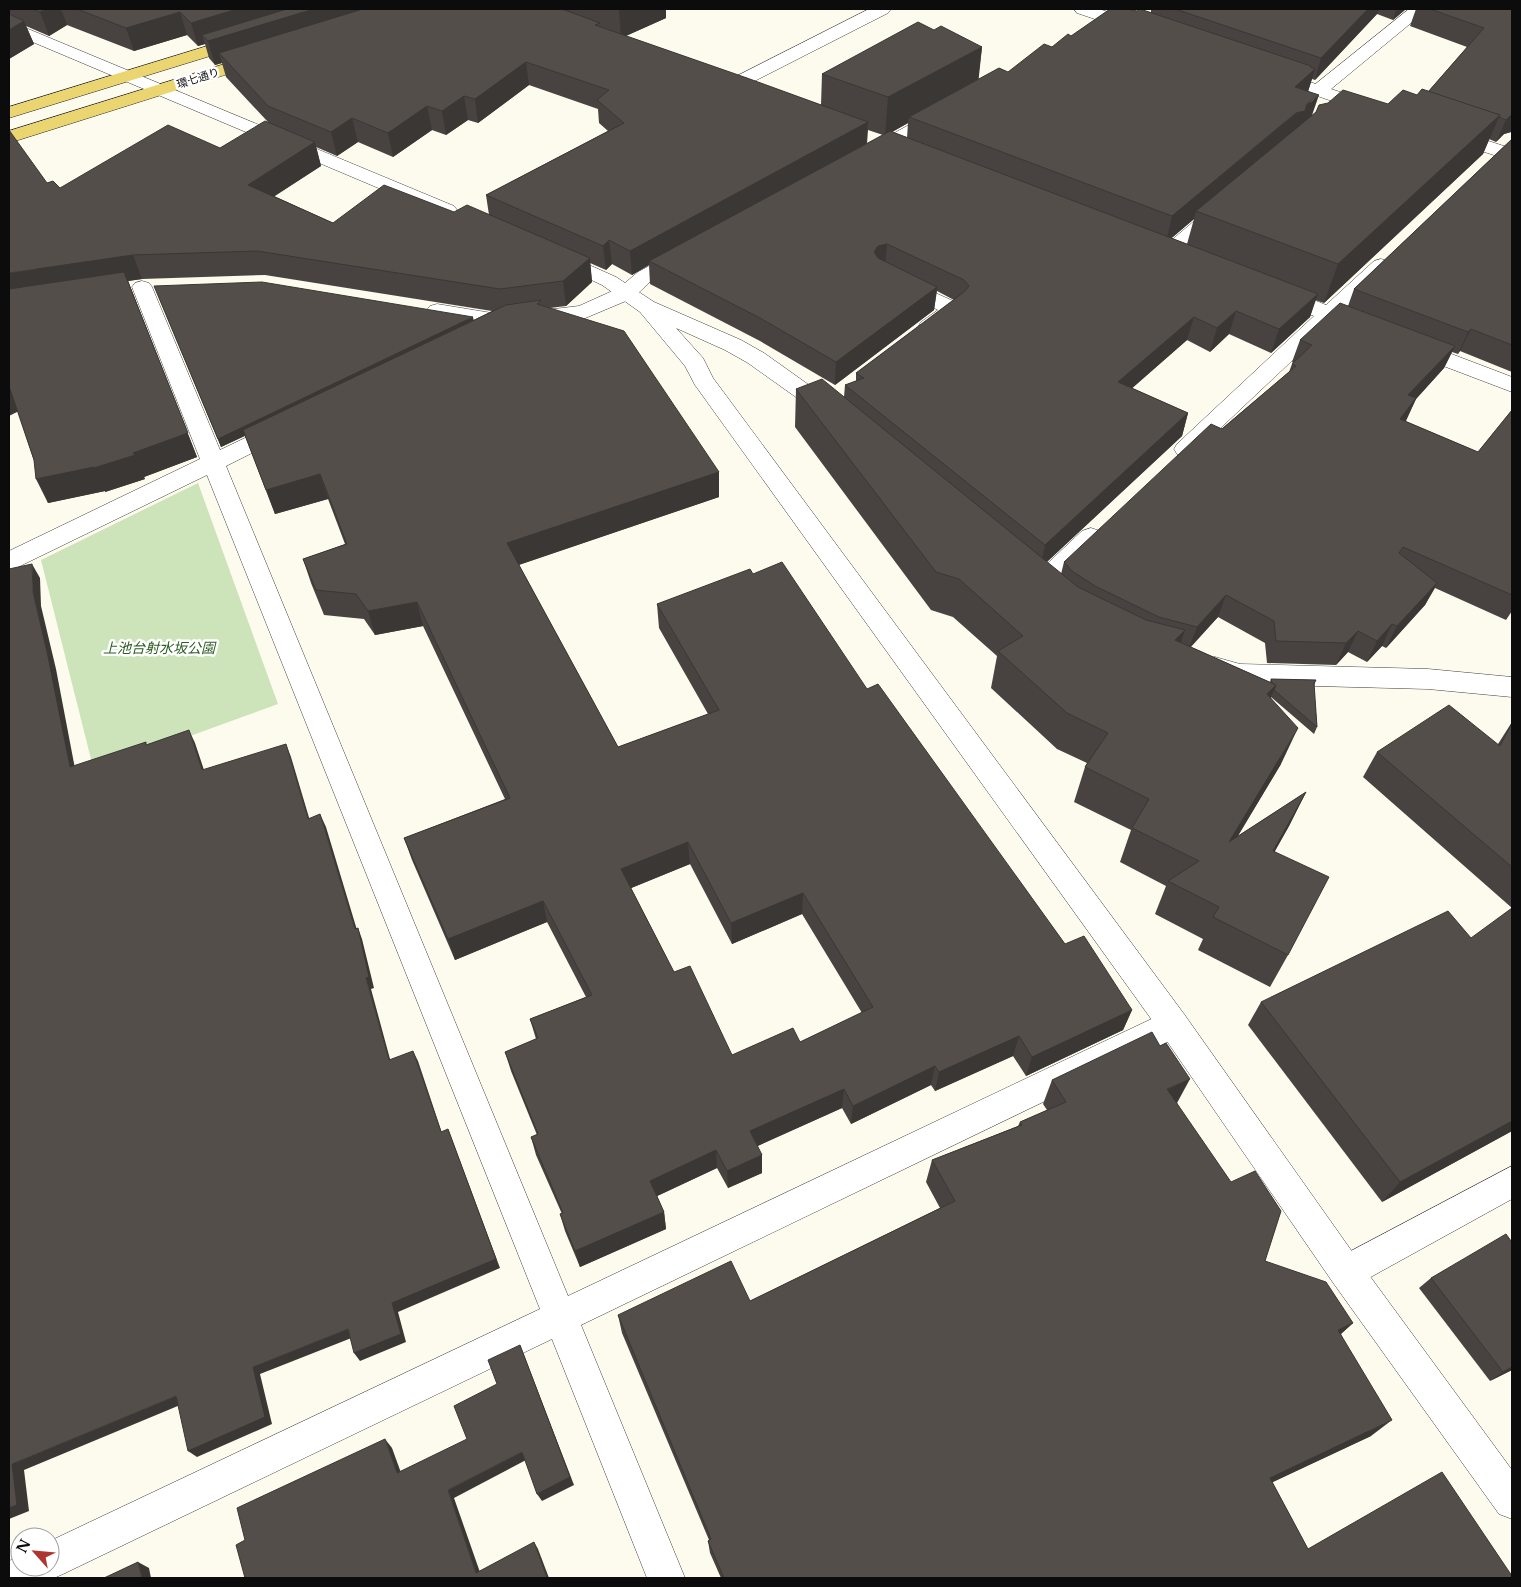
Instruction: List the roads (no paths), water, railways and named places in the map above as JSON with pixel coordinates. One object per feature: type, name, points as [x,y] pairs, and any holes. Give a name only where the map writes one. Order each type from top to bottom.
[{"type":"main road","name":"環七通り","points":[[9,113],[261,34]]},
{"type":"main road","name":"環七通り","points":[[9,137],[273,54]]},
{"type":"street","points":[[730,87],[882,9]]},
{"type":"street","points":[[1083,9],[1149,32]]},
{"type":"street","points":[[1095,29],[1132,9]]},
{"type":"street","points":[[1319,90],[1419,9]]},
{"type":"street","points":[[9,26],[468,219]]},
{"type":"street","points":[[1257,69],[1319,90],[1342,107],[1386,114]]},
{"type":"street","points":[[712,81],[748,94]]},
{"type":"street","points":[[850,165],[878,141],[956,106]]},
{"type":"street","points":[[1432,129],[1508,149]]},
{"type":"street","points":[[878,141],[914,155]]},
{"type":"street","points":[[1483,168],[1508,149]]},
{"type":"street","points":[[1168,253],[1236,196]]},
{"type":"street","points":[[636,300],[645,276],[696,248]]},
{"type":"street","points":[[1170,463],[1399,248]]},
{"type":"street","points":[[541,249],[609,281],[636,300],[733,345],[831,400],[846,424]]},
{"type":"street","points":[[884,275],[953,309],[915,337]]},
{"type":"street","points":[[142,287],[666,1578]]},
{"type":"street","points":[[1257,287],[1512,385]]},
{"type":"street","points":[[418,308],[504,322],[583,312],[636,300]]},
{"type":"street","points":[[636,300],[695,363],[703,380],[1173,1024],[1346,1272],[1512,1501]]},
{"type":"street","points":[[474,337],[504,322]]},
{"type":"street","points":[[9,561],[303,419]]},
{"type":"street","points":[[1041,585],[1106,524]]},
{"type":"street","points":[[1196,662],[1240,674],[1428,679],[1512,687]]},
{"type":"street","points":[[60,1557],[1173,1024]]},
{"type":"street","points":[[1346,1272],[1512,1182]]},
{"type":"park label","name":"上池台射水坂公園","points":[[159,648]]}]
